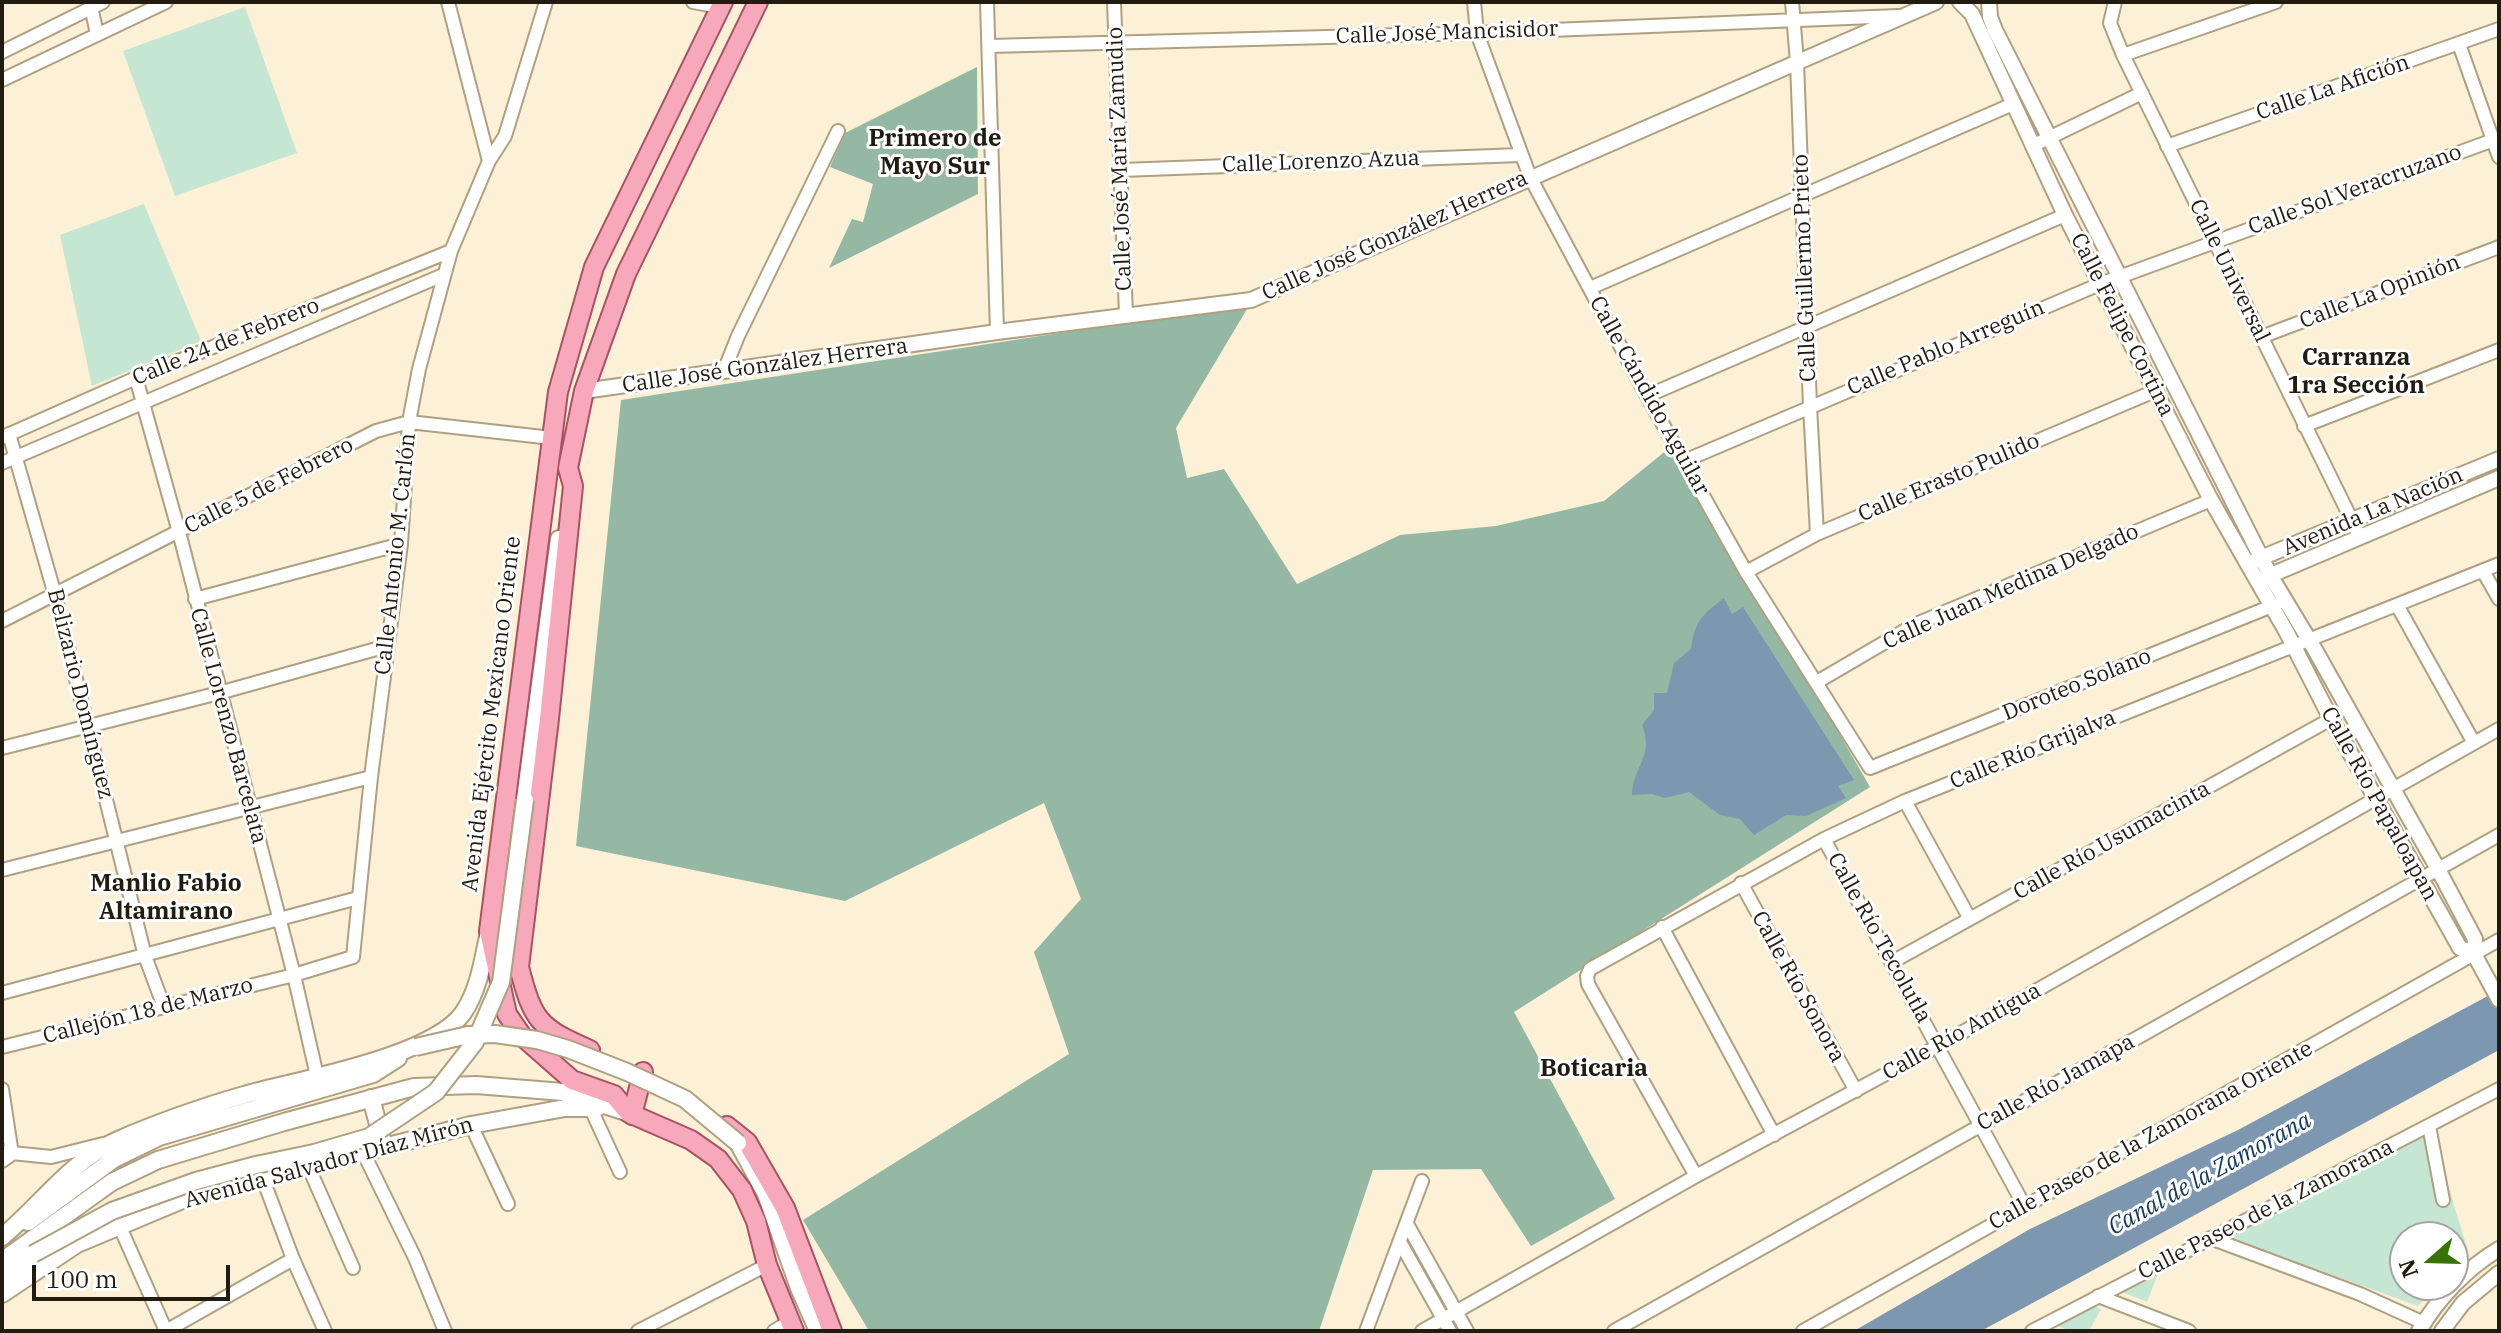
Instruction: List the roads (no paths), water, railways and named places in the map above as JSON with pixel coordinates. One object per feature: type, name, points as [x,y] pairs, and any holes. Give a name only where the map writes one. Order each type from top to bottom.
[{"type":"main road","name":"Avenida Ejército Mexicano Oriente","points":[[525,800],[568,468],[584,391],[626,274],[758,2]]},
{"type":"main road","name":"Avenida Ejército Mexicano Oriente","points":[[721,5],[594,267],[558,392],[489,931],[507,1014],[522,1036],[572,1080],[614,1095],[631,1114],[691,1140],[718,1159],[742,1190],[785,1328]]},
{"type":"main road","name":"Avenida Ejército Mexicano Oriente","points":[[568,468],[573,486],[519,967],[528,1002],[538,1020],[557,1036],[643,1072]]},
{"type":"main road","name":"Avenida Salvador Díaz Mirón","points":[[2,1278],[33,1254],[112,1211],[196,1181],[369,1137],[436,1092],[475,1042],[501,982],[525,800]]},
{"type":"main road","points":[[6,1234],[32,1220],[114,1159],[159,1137],[373,1074],[443,1033],[463,1013],[479,979],[489,931]]},
{"type":"main road","points":[[6,1234],[41,1197],[88,1156],[118,1140],[241,1096],[416,1047],[468,1035],[495,1034],[552,1044],[627,1072],[685,1099],[738,1143],[766,1194],[799,1288],[818,1331]]},
{"type":"main road","points":[[2,1261],[112,1182],[158,1160],[414,1087],[476,1085],[563,1092],[631,1114],[643,1072],[675,1087],[747,1142],[785,1208],[832,1331]]},
{"type":"main road","points":[[371,1098],[384,1146]]},
{"type":"main road","name":"Avenida Salvador Díaz Mirón","points":[[2,1294],[77,1244],[194,1195],[471,1125],[551,1110],[590,1107],[631,1114]]},
{"type":"street","points":[[2,80],[166,2]]},
{"type":"street","points":[[448,2],[489,161]]},
{"type":"street","name":"Calle Antonio M. Carlón","points":[[353,957],[371,777],[401,544],[409,422],[419,369],[451,251],[489,161],[505,136],[546,2]]},
{"type":"street","points":[[693,2],[721,5]]},
{"type":"street","points":[[987,2],[997,332]]},
{"type":"street","name":"Calle José María Zamudio","points":[[1114,2],[1126,315]]},
{"type":"street","name":"Calle Cándido Aguilar","points":[[1474,2],[1477,33],[1530,177],[1647,396],[1746,572],[1870,768]]},
{"type":"street","name":"Calle Guillermo Prieto","points":[[1792,2],[1817,534]]},
{"type":"street","name":"Calle José González Herrera","points":[[584,391],[997,332],[1251,300],[1936,2]]},
{"type":"street","name":"Calle Felipe Cortina","points":[[1960,2],[1972,14],[2065,215],[2246,564],[2263,578],[2292,634],[2309,639]]},
{"type":"street","name":"Calle Felipe Cortina","points":[[1989,2],[1995,30],[2262,558],[2263,578]]},
{"type":"street","name":"Calle Universal","points":[[2115,2],[2110,23],[2123,55],[2360,537]]},
{"type":"street","points":[[2123,55],[2276,2]]},
{"type":"street","points":[[2,52],[95,4],[97,34]]},
{"type":"street","name":"Calle José Mancisidor","points":[[990,46],[1477,33],[1905,16]]},
{"type":"street","name":"Calle La Afición","points":[[2167,146],[2499,29]]},
{"type":"street","points":[[2459,44],[2496,139],[2499,157]]},
{"type":"street","points":[[2032,146],[2142,93]]},
{"type":"street","points":[[1590,288],[2013,104]]},
{"type":"street","points":[[724,371],[838,131]]},
{"type":"street","name":"Calle Sol Veracruzano","points":[[2121,276],[2496,139]]},
{"type":"street","name":"Calle Lorenzo Azua","points":[[1122,170],[1520,155]]},
{"type":"street","points":[[1647,396],[2065,215]]},
{"type":"street","name":"Calle La Opinión","points":[[2261,337],[2499,247]]},
{"type":"street","name":"Calle 24 de Febrero","points":[[6,436],[136,378],[451,251]]},
{"type":"street","name":"Calle 24 de Febrero","points":[[2,463],[443,275]]},
{"type":"street","name":"Calle Pablo Arreguín","points":[[1684,461],[2121,276]]},
{"type":"street","points":[[2304,426],[2499,350]]},
{"type":"street","name":"Calle Lorenzo Barcelata","points":[[136,378],[294,975],[317,1076]]},
{"type":"street","name":"Calle Erasto Pulido","points":[[1746,572],[1817,534],[2155,391]]},
{"type":"street","name":"Calle 5 de Febrero","points":[[2,621],[376,431],[409,422],[552,438]]},
{"type":"street","name":"Belizario Domínguez","points":[[6,436],[17,457],[55,595],[145,956],[164,1007]]},
{"type":"street","name":"Avenida La Nación","points":[[2246,564],[2499,459]]},
{"type":"street","name":"Avenida La Nación","points":[[2263,578],[2499,478]]},
{"type":"street","name":"Calle Juan Medina Delgado","points":[[1817,682],[1916,624],[2211,500]]},
{"type":"street","points":[[195,599],[401,544]]},
{"type":"street","points":[[2309,639],[2499,564]]},
{"type":"street","points":[[2483,571],[2499,599]]},
{"type":"street","points":[[2397,605],[2474,743]]},
{"type":"street","name":"Doroteo Solano","points":[[1870,768],[2280,607]]},
{"type":"street","name":"Calle Río Papaloapan","points":[[2292,634],[2331,719],[2460,948],[2474,954]]},
{"type":"street","name":"Calle Río Grijalva","points":[[1696,1176],[1588,984],[1590,969],[1824,839],[2292,634]]},
{"type":"street","name":"Calle Río Papaloapan","points":[[2309,639],[2475,939],[2474,954],[2497,995]]},
{"type":"street","points":[[2,748],[219,693],[387,646]]},
{"type":"street","name":"Calle Río Usumacinta","points":[[1892,962],[2331,719]]},
{"type":"street","name":"Calle Río Antigua","points":[[1422,1331],[1447,1325],[1457,1312],[1696,1176],[1938,1046],[2499,729]]},
{"type":"street","points":[[2,870],[371,777]]},
{"type":"street","points":[[1905,801],[1970,919]]},
{"type":"street","name":"Calle Río Jamapa","points":[[1614,1331],[2499,835]]},
{"type":"street","name":"Calle Río Tecolutla","points":[[1824,839],[2025,1207]]},
{"type":"street","name":"Calle Río Sonora","points":[[1741,883],[1856,1091]]},
{"type":"street","points":[[2,993],[358,898]]},
{"type":"street","points":[[1662,927],[1774,1135]]},
{"type":"street","name":"Calle Paseo de la Zamorana Oriente","points":[[1803,1331],[2499,940]]},
{"type":"street","name":"Callejón 18 de Marzo","points":[[2,1047],[294,975],[353,957]]},
{"type":"street","points":[[2,1089],[5,1156],[51,1157],[118,1140]]},
{"type":"street","name":"Calle Paseo de la Zamorana","points":[[2032,1331],[2499,1089]]},
{"type":"street","points":[[590,1107],[620,1172]]},
{"type":"street","points":[[471,1125],[508,1204]]},
{"type":"street","points":[[2429,1126],[2443,1200]]},
{"type":"street","points":[[363,1152],[415,1258],[445,1331]]},
{"type":"street","points":[[309,1168],[353,1268]]},
{"type":"street","points":[[263,1179],[293,1259],[325,1331]]},
{"type":"street","points":[[1366,1331],[1422,1181]]},
{"type":"street","points":[[1407,1224],[1467,1331]]},
{"type":"street","points":[[120,1227],[166,1331],[293,1259]]},
{"type":"street","points":[[2210,1238],[2360,1294],[2421,1327],[2466,1274],[2499,1249]]},
{"type":"street","points":[[1400,1242],[1447,1325]]},
{"type":"street","points":[[638,1331],[658,1326],[767,1265]]},
{"type":"street","points":[[2442,1331],[2463,1303],[2499,1273]]},
{"type":"street","points":[[2098,1296],[2189,1331]]},
{"type":"water","points":[[1724,598],[1732,614],[1743,607],[1854,780],[1838,786],[1846,798],[1806,816],[1786,815],[1754,835],[1740,819],[1720,815],[1689,792],[1665,798],[1652,794],[1632,795],[1635,777],[1645,754],[1642,725],[1654,710],[1654,693],[1667,693],[1674,663],[1691,649],[1701,619]]},
{"type":"water","name":"Canal de la Zamorana","points":[[2499,990],[2499,1050],[1981,1331],[1854,1331],[2030,1229],[2238,1130]]},
{"type":"district","name":"Primero de Mayo Sur","points":[[935,153]]},
{"type":"district","name":"Carranza 1ra Sección","points":[[2356,372]]},
{"type":"district","name":"Manlio Fabio Altamirano","points":[[166,898]]},
{"type":"district","name":"Boticaria","points":[[1594,1069]]}]
